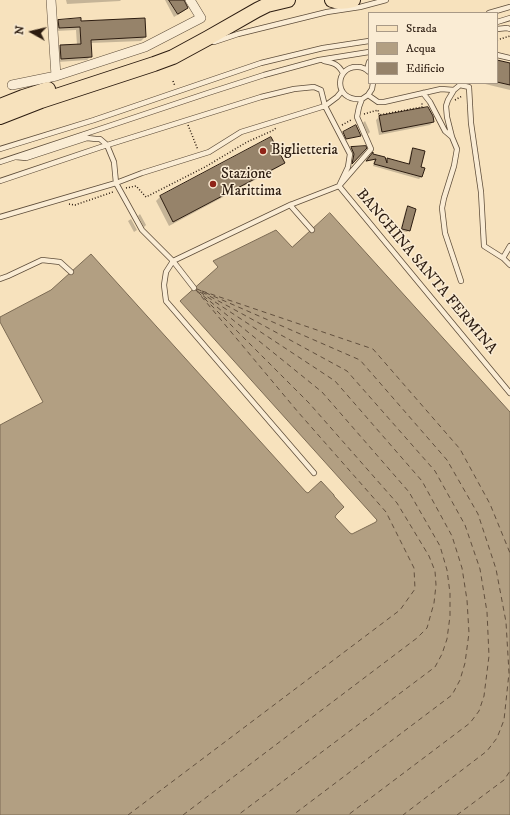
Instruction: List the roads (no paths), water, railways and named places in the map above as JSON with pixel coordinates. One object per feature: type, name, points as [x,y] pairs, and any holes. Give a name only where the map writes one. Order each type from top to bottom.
[{"type":"main road","points":[[3,104],[177,48],[206,34],[264,0]]},
{"type":"main road","points":[[0,117],[41,101],[173,57],[267,5],[288,0]]},
{"type":"main road","points":[[331,0],[338,2],[354,0]]},
{"type":"street","points":[[51,0],[56,76]]},
{"type":"street","points":[[12,85],[56,76],[145,47],[201,18],[190,0]]},
{"type":"lane","points":[[173,57],[238,34],[327,12],[360,7],[386,0]]},
{"type":"lane","points":[[492,12],[510,7]]},
{"type":"lane","points":[[498,22],[510,18]]},
{"type":"lane","points":[[498,29],[510,29]]},
{"type":"lane","points":[[0,149],[94,120],[261,63],[323,48],[368,41]]},
{"type":"lane","points":[[0,162],[264,75],[319,60],[368,52]]},
{"type":"lane","points":[[498,55],[510,58]]},
{"type":"lane","points":[[319,60],[339,66],[343,73]]},
{"type":"lane","points":[[368,71],[361,67],[354,66],[348,68],[343,73],[340,82],[342,91],[347,97],[355,100],[362,99],[368,95],[373,84]]},
{"type":"lane","points":[[461,281],[445,233],[442,208],[454,166],[457,149],[452,137],[446,106],[454,90],[461,84],[469,87],[471,123],[481,192],[484,246],[503,258],[510,265]]},
{"type":"lane","points":[[0,182],[107,145],[261,97],[294,89],[314,87],[321,90],[325,106],[350,154],[348,166],[339,186]]},
{"type":"lane","points":[[368,95],[378,102],[384,102],[441,89],[454,90]]},
{"type":"lane","points":[[0,216],[116,183],[142,173],[209,152],[241,132],[325,106],[337,98],[342,91]]},
{"type":"lane","points":[[423,93],[430,102],[445,131],[452,137]]},
{"type":"lane","points":[[314,473],[166,301],[164,285],[166,272],[173,261],[290,205],[339,186],[371,149],[357,117],[362,99]]},
{"type":"lane","points":[[15,157],[26,158],[87,138],[100,139],[107,145],[114,162],[116,183],[142,230],[173,261],[194,288]]},
{"type":"lane","name":"BANCHINA SANTA FERMINA","points":[[339,186],[510,393]]},
{"type":"lane","points":[[290,205],[312,230]]},
{"type":"lane","points":[[503,258],[510,246]]},
{"type":"lane","points":[[0,279],[42,260],[60,262],[71,272]]},
{"type":"water","points":[[330,213],[510,412],[510,815],[0,815],[0,425],[43,402],[0,322],[0,317],[51,290],[91,254],[306,492],[308,493],[321,481],[344,507],[335,517],[352,534],[376,522],[377,520],[180,301],[218,267],[213,261],[276,230],[292,247]]},
{"type":"place","name":"Biglietteria","points":[[263,151]]},
{"type":"place","name":"Stazione Marittima","points":[[213,184]]}]
